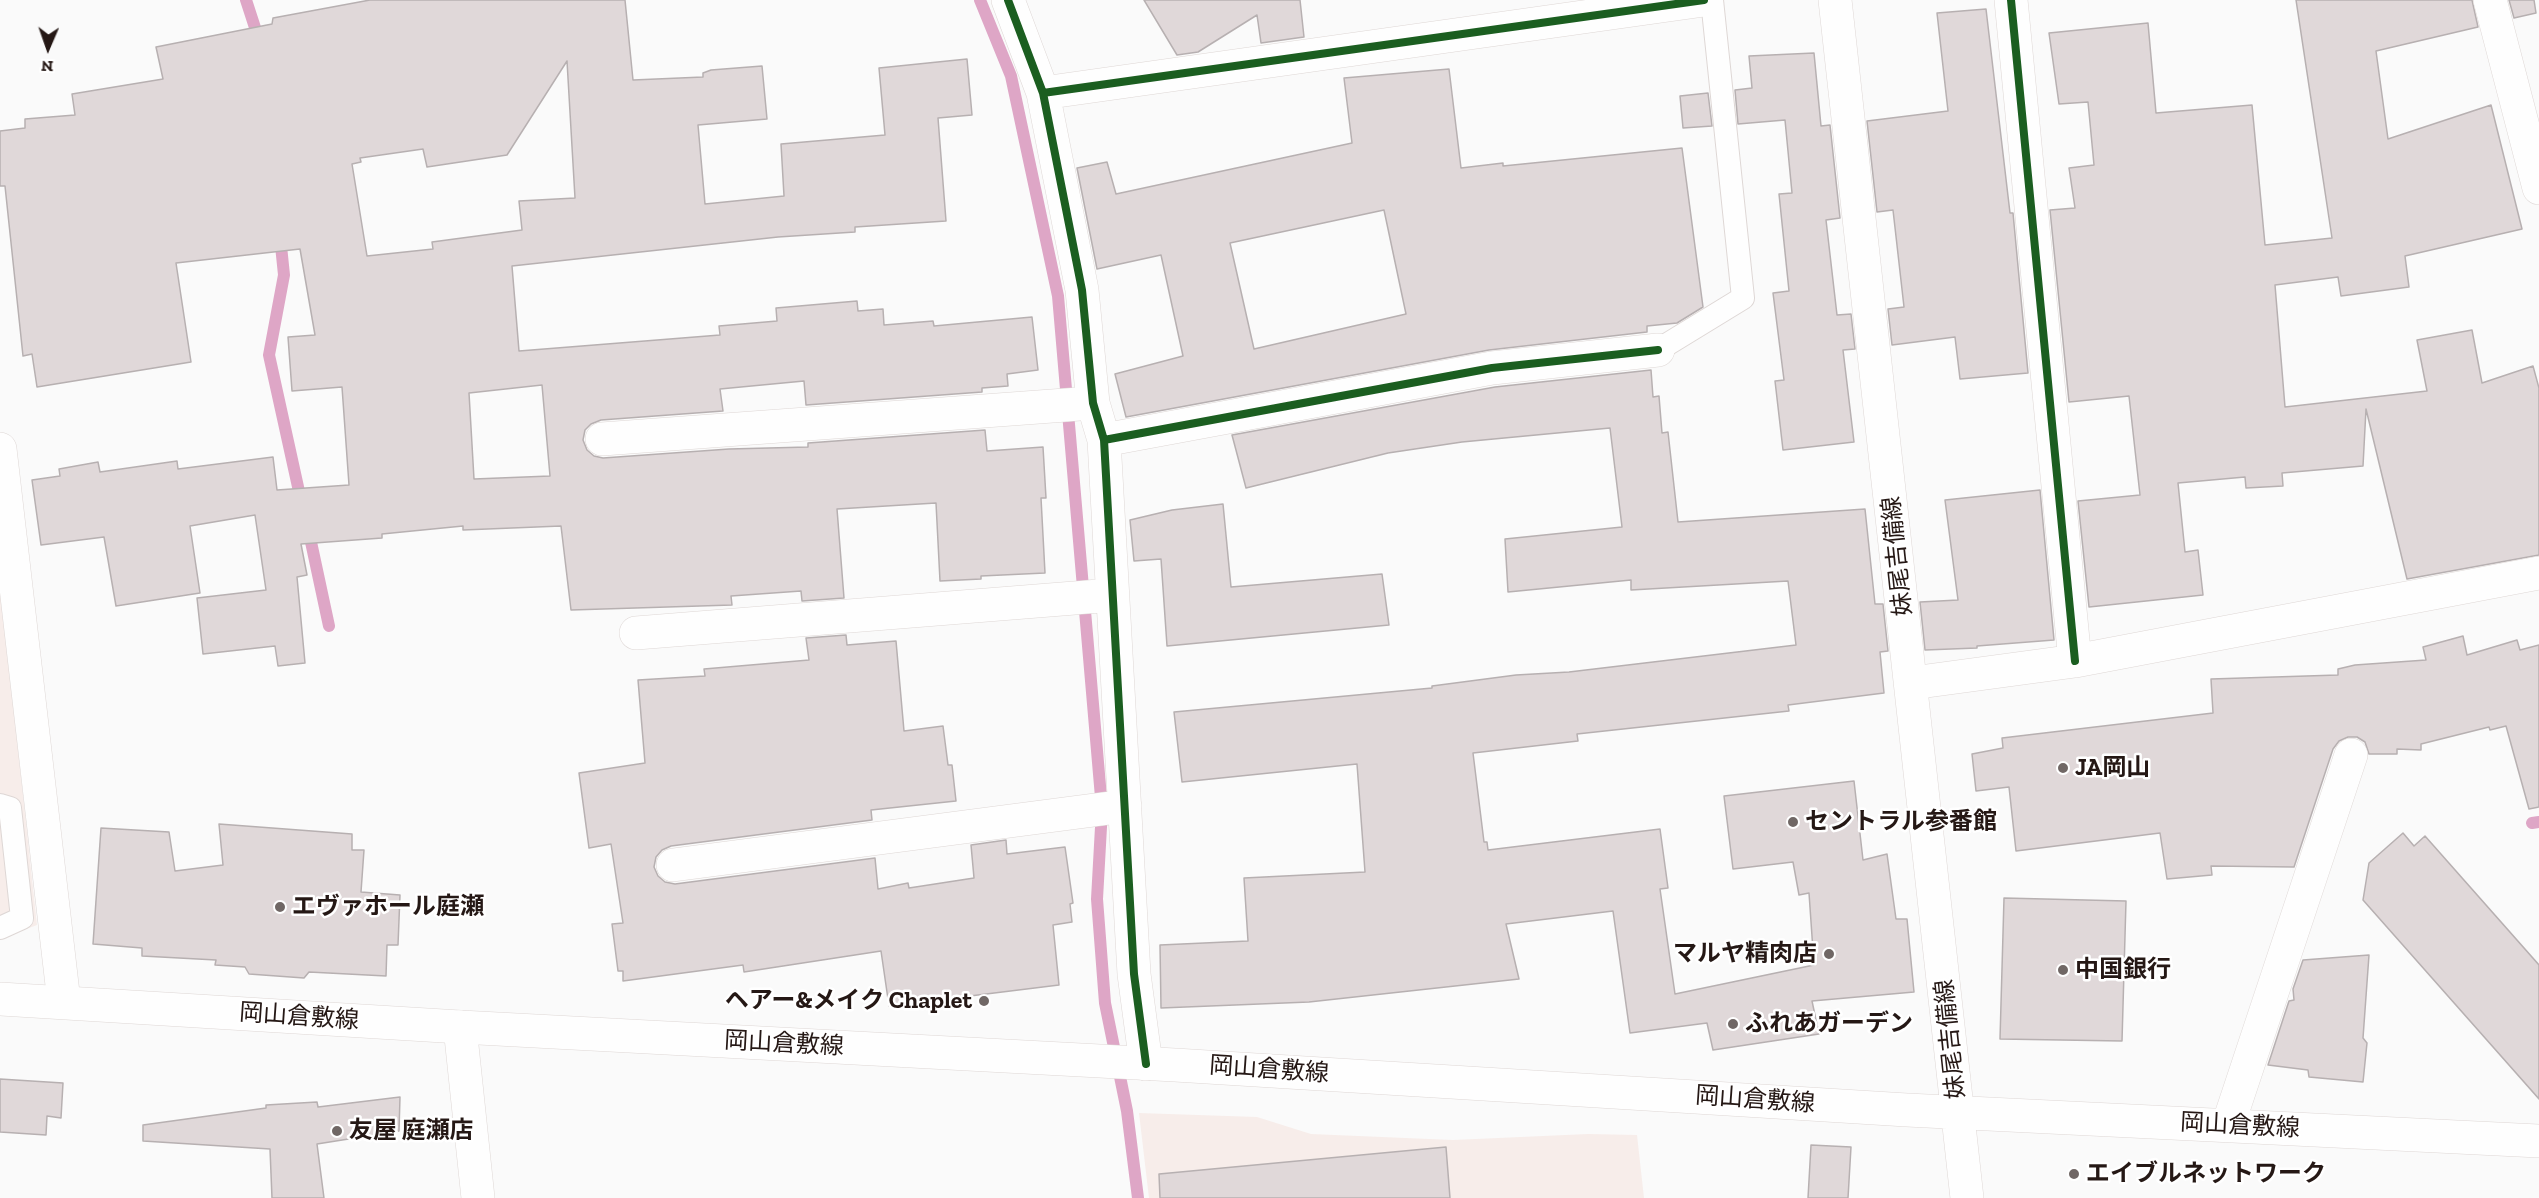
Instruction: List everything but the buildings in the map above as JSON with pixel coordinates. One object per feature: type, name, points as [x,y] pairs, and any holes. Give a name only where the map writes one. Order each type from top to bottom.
[{"type":"street","points":[[1008,0],[1043,93],[1082,290],[1093,403],[1104,440],[1141,1063]]},
{"type":"street","points":[[1043,93],[1704,0]]},
{"type":"street","name":"妹尾吉備線","points":[[1835,0],[1967,1198]]},
{"type":"street","points":[[2011,0],[2075,662]]},
{"type":"street","points":[[2490,0],[2528,103],[2539,188]]},
{"type":"street","points":[[1104,440],[1492,368],[1658,350]]},
{"type":"street","points":[[602,439],[1093,403]]},
{"type":"street","points":[[0,449],[64,1002]]},
{"type":"street","points":[[1912,683],[2075,662],[2539,573]]},
{"type":"street","points":[[636,633],[1112,595]]},
{"type":"street","points":[[2228,1125],[2351,755]]},
{"type":"street","points":[[673,865],[1125,806]]},
{"type":"street","name":"岡山倉敷線","points":[[0,999],[460,1027],[1141,1063],[1958,1112],[2539,1141]]},
{"type":"street","points":[[460,1027],[478,1198]]},
{"type":"lane","points":[[1658,350],[1743,298],[1712,0]]},
{"type":"lane","points":[[0,805],[10,808],[22,918],[0,928]]},
{"type":"shaded area","points":[[0,581],[37,925],[0,939]]},
{"type":"shaded area","points":[[1139,1113],[1257,1117],[1311,1134],[1453,1140],[1588,1134],[1637,1135],[1644,1198],[1149,1198]]},
{"type":"waterway","points":[[246,0],[260,43]]},
{"type":"waterway","points":[[980,0],[1011,76],[1058,296],[1102,809],[1097,899],[1105,1003],[1127,1111],[1138,1198]]},
{"type":"waterway","points":[[280,236],[284,275],[269,355],[302,505]]},
{"type":"waterway","points":[[308,528],[329,626]]},
{"type":"waterway","points":[[2532,823],[2539,822]]},
{"type":"cycle path","points":[[1008,0],[1043,93],[1082,290],[1093,403],[1104,440],[1134,974],[1146,1064]]},
{"type":"cycle path","points":[[1043,93],[1704,0]]},
{"type":"cycle path","points":[[2011,0],[2075,661]]},
{"type":"cycle path","points":[[1104,440],[1492,368],[1658,350]]},
{"type":"place","name":"JA岡山","points":[[2063,768]]},
{"type":"place","name":"セントラル参番館","points":[[1793,822]]},
{"type":"place","name":"エヴァホール庭瀬","points":[[280,907]]},
{"type":"place","name":"マルヤ精肉店","points":[[1829,954]]},
{"type":"place","name":"中国銀行","points":[[2063,970]]},
{"type":"place","name":"ヘアー&メイク Chaplet","points":[[984,1001]]},
{"type":"place","name":"ふれあガーデン","points":[[1733,1024]]},
{"type":"place","name":"友屋 庭瀬店","points":[[337,1131]]},
{"type":"place","name":"エイブルネットワーク","points":[[2074,1174]]}]
